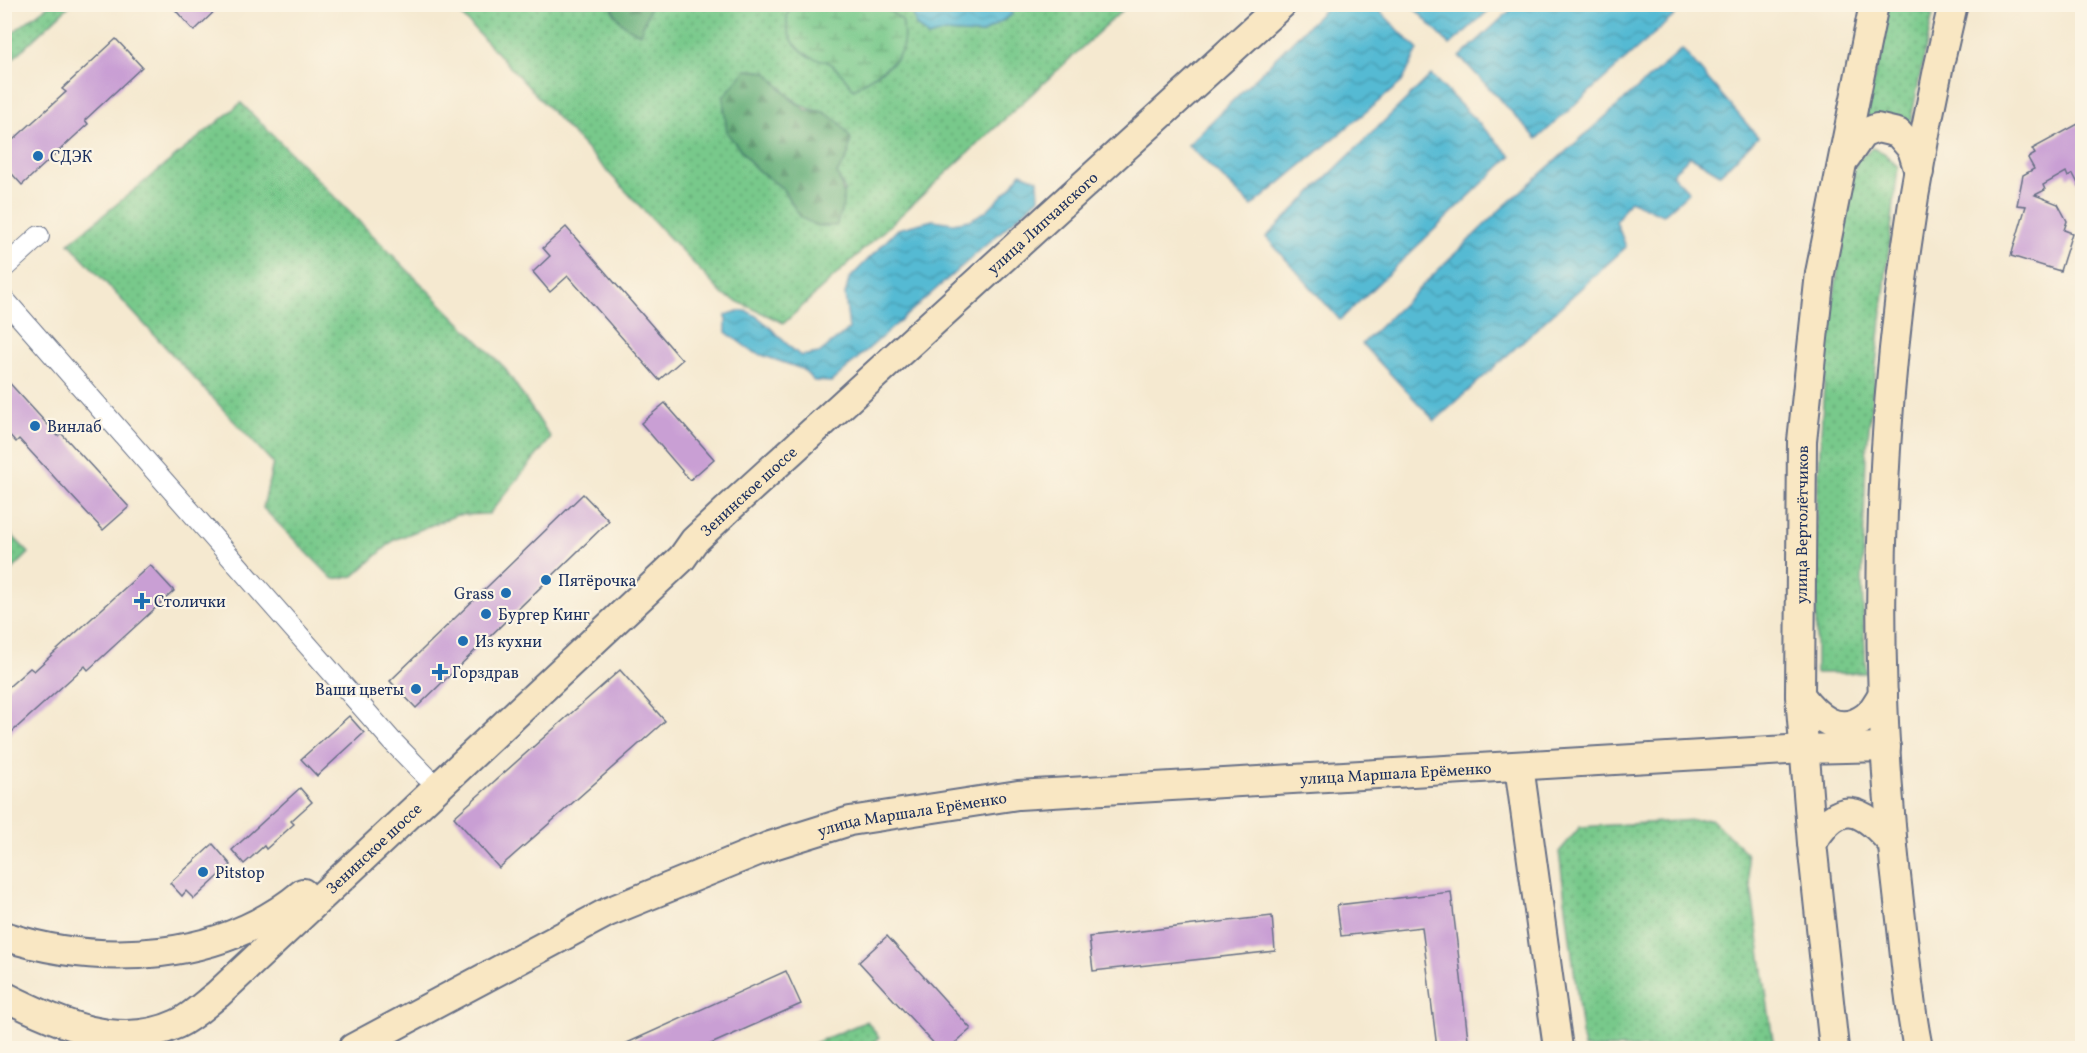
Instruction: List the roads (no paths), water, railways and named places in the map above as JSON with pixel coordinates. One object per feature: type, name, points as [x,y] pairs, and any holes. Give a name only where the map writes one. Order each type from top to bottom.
[{"type":"main road","name":"улица Липчанского","points":[[803,442],[1282,4]]},
{"type":"main road","name":"улица Вертолётчиков","points":[[1834,1048],[1812,843],[1800,694],[1802,441],[1820,273],[1845,159],[1874,4]]},
{"type":"main road","points":[[1918,1048],[1892,843],[1882,694],[1886,465],[1896,316],[1919,172],[1953,4]]},
{"type":"main road","points":[[1845,159],[1862,134],[1876,128],[1898,133],[1911,149],[1919,172]]},
{"type":"main road","name":"Зенинское шоссе","points":[[4,996],[40,1014],[81,1030],[117,1035],[156,1031],[177,1024],[192,1015],[218,994],[682,558],[694,541],[803,442]]},
{"type":"main road","name":"Зенинское шоссе","points":[[4,936],[39,947],[116,956],[189,947],[243,930],[280,912],[674,550],[694,541]]},
{"type":"main road","points":[[1800,694],[1815,714],[1829,724],[1852,724],[1868,717],[1882,694]]},
{"type":"main road","name":"улица Маршала Ерёменко","points":[[354,1048],[608,912],[770,846],[850,821],[1018,795],[1804,749],[1886,747]]},
{"type":"main road","points":[[1519,766],[1558,1048]]},
{"type":"main road","points":[[1812,843],[1825,823],[1838,814],[1858,814],[1876,824],[1892,843]]},
{"type":"street","points":[[4,268],[39,236]]},
{"type":"street","points":[[4,299],[392,741],[426,776]]},
{"type":"water","points":[[908,5],[1006,5],[1013,14],[981,34],[945,32],[928,37],[916,25],[912,8]]},
{"type":"water","points":[[1329,5],[1374,5],[1418,50],[1402,82],[1252,206],[1188,145]]},
{"type":"water","points":[[1411,5],[1495,5],[1450,45]]},
{"type":"water","points":[[1516,5],[1686,5],[1537,139],[1460,57]]},
{"type":"water","points":[[1682,49],[1758,137],[1720,174],[1690,156],[1672,174],[1689,192],[1663,215],[1630,200],[1616,221],[1626,247],[1435,421],[1362,344],[1502,208]]},
{"type":"water","points":[[1431,75],[1511,156],[1340,320],[1266,237]]},
{"type":"water","points":[[1021,173],[1038,180],[1039,198],[831,382],[814,381],[802,369],[753,352],[726,332],[726,315],[745,311],[759,318],[801,356],[819,353],[849,329],[845,295],[849,279],[898,229],[933,220],[953,223],[970,220],[985,212],[1011,187]]},
{"type":"place","name":"СДЭК","points":[[38,156]]},
{"type":"place","name":"Винлаб","points":[[35,426]]},
{"type":"place","name":"Пятёрочка","points":[[546,580]]},
{"type":"place","name":"Grass","points":[[506,593]]},
{"type":"place","name":"Столички","points":[[142,601]]},
{"type":"place","name":"Бургер Кинг","points":[[486,614]]},
{"type":"place","name":"Из кухни","points":[[463,641]]},
{"type":"place","name":"Горздрав","points":[[440,672]]},
{"type":"place","name":"Ваши цветы","points":[[416,689]]},
{"type":"place","name":"Pitstop","points":[[203,872]]}]
